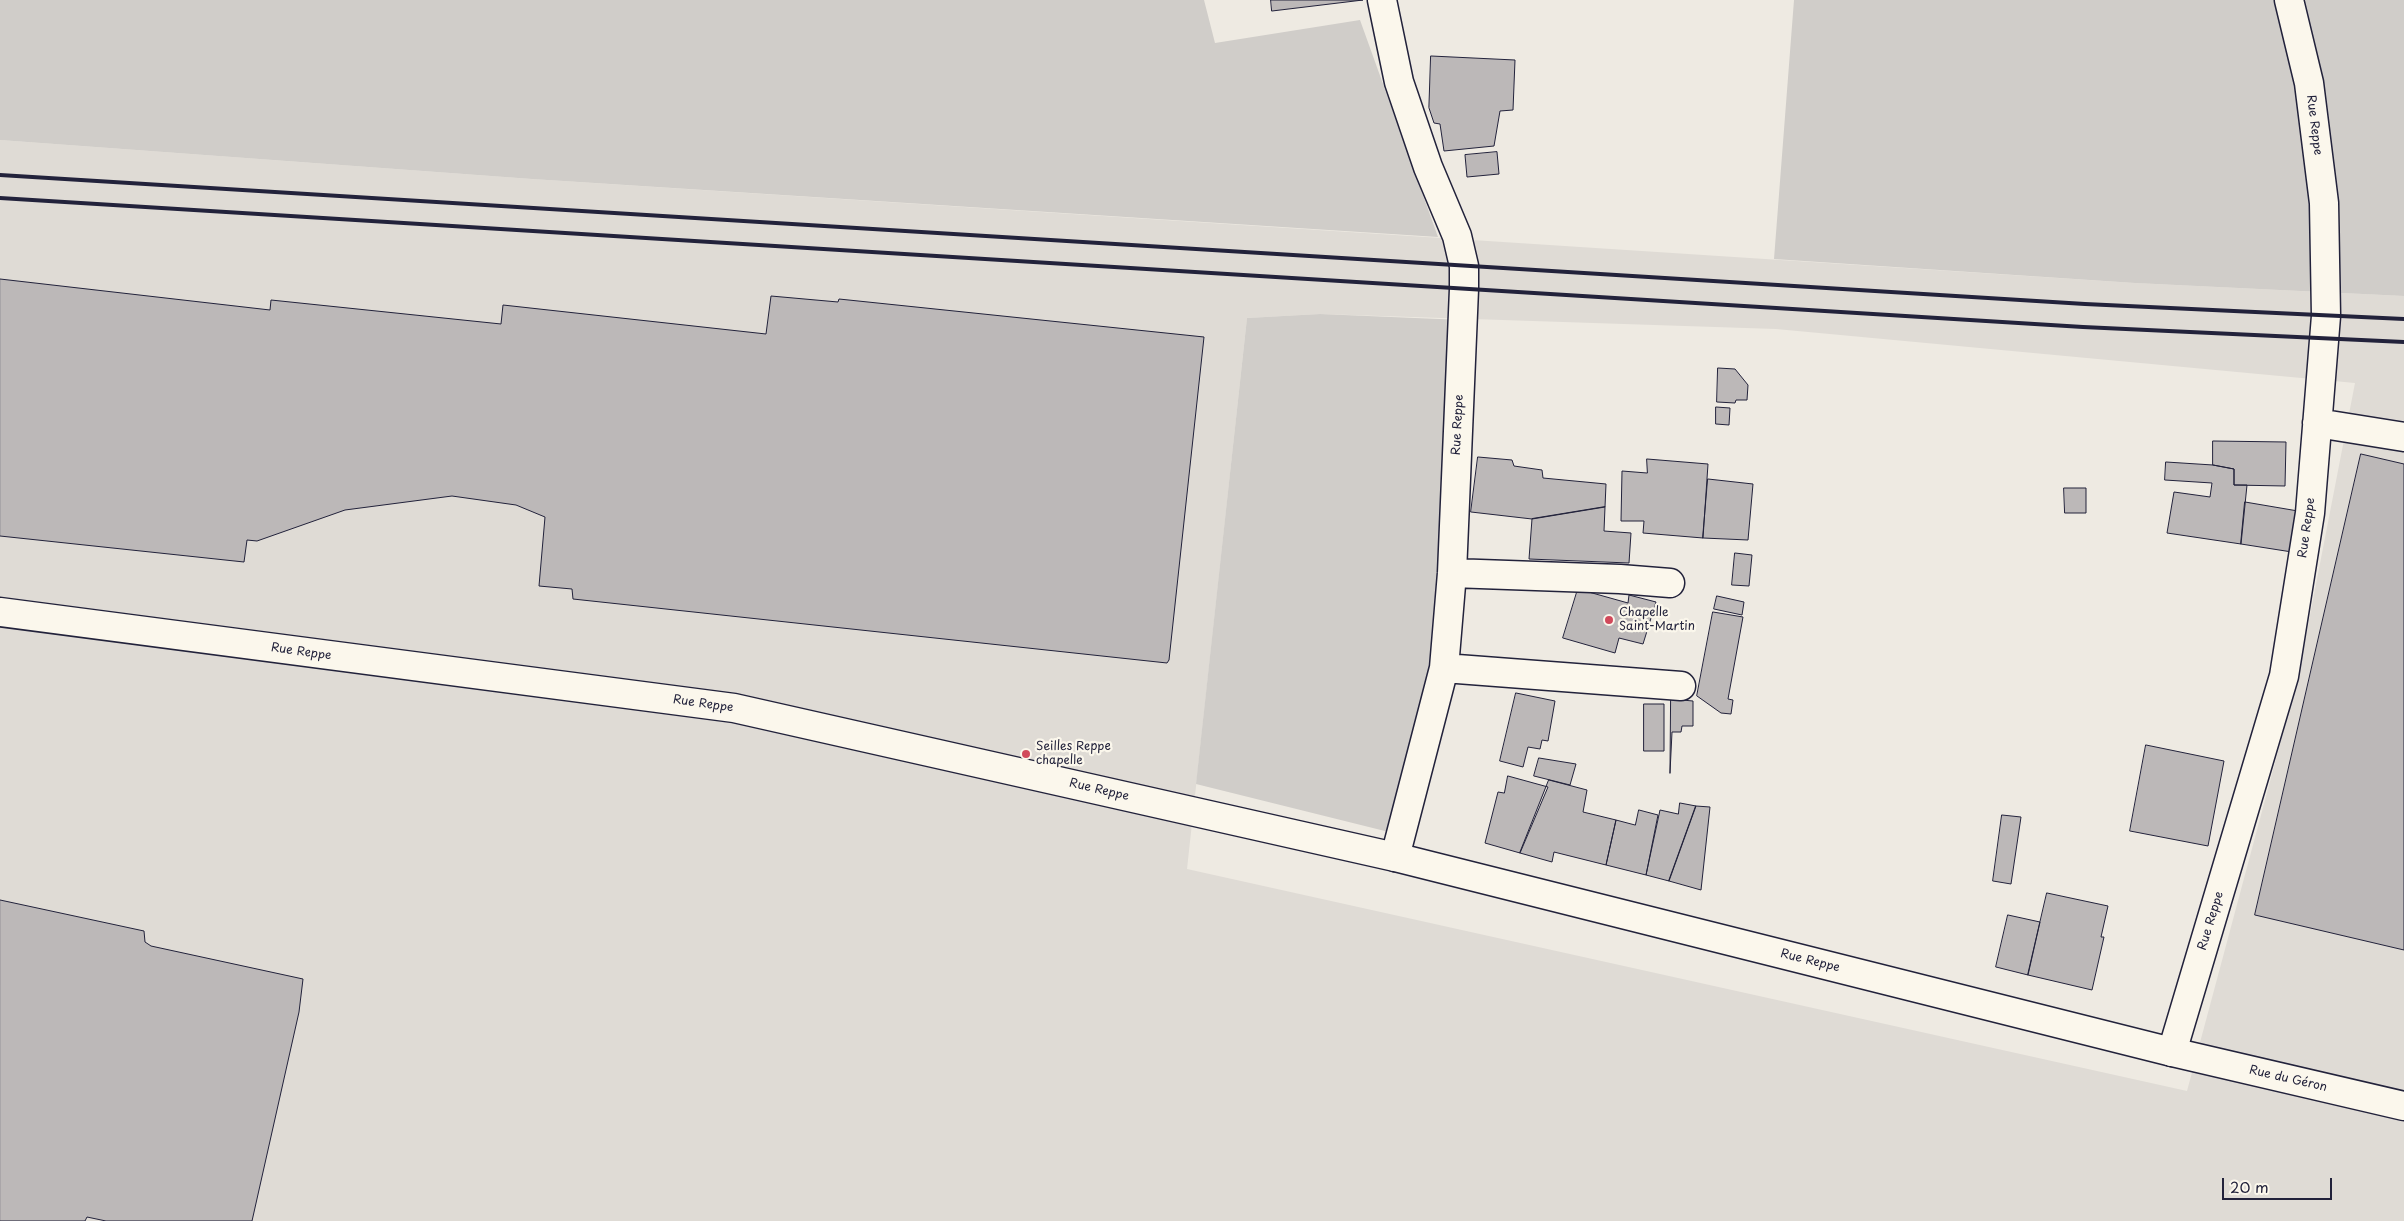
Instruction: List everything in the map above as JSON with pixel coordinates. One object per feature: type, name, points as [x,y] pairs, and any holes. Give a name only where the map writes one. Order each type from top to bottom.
[{"type":"main road","name":"Rue Reppe","points":[[1382,0],[1399,82],[1428,167],[1457,236],[1464,266],[1452,573],[1444,668],[1395,857]]},
{"type":"main road","name":"Rue Reppe","points":[[0,612],[734,708],[1395,857],[2172,1052],[2284,676],[2310,513],[2326,316],[2324,203],[2309,83],[2289,0]]},
{"type":"main road","points":[[2318,423],[2404,437]]},
{"type":"main road","points":[[1452,573],[1620,578],[1670,583]]},
{"type":"main road","points":[[1444,668],[1681,686]]},
{"type":"main road","name":"Rue du Géron","points":[[2172,1052],[2404,1106]]},
{"type":"shaded area","points":[[0,0],[1204,0],[1215,43],[1360,20],[1438,237],[532,179],[0,140]]},
{"type":"shaded area","points":[[1794,0],[2404,0],[2404,296],[2135,283],[1774,259]]},
{"type":"shaded area","points":[[0,140],[532,179],[2135,283],[2404,296],[2404,1221],[0,1221]],"holes":[[[1320,314],[1776,329],[2355,383],[2298,677],[2187,1091],[1187,869],[1247,318]]]},
{"type":"shaded area","points":[[1320,314],[1463,320],[1452,573],[1401,835],[1196,784],[1247,318]]},
{"type":"building","points":[[1271,0],[1363,0],[1272,11]]},
{"type":"building","points":[[1431,56],[1515,60],[1513,110],[1500,111],[1494,146],[1444,151],[1440,124],[1434,123],[1429,108]]},
{"type":"building","points":[[1497,152],[1499,174],[1467,177],[1465,155]]},
{"type":"building","points":[[0,279],[270,310],[271,300],[501,324],[503,305],[766,334],[771,296],[838,302],[839,299],[1204,337],[1169,660],[1167,663],[573,599],[572,589],[539,586],[545,517],[516,505],[452,496],[345,510],[257,541],[247,540],[244,562],[0,536]]},
{"type":"building","points":[[1718,368],[1735,369],[1748,385],[1747,400],[1736,400],[1735,403],[1717,402]]},
{"type":"building","points":[[1716,407],[1730,408],[1729,425],[1716,424]]},
{"type":"building","points":[[2213,441],[2286,442],[2285,486],[2234,485],[2234,469],[2213,465]]},
{"type":"building","points":[[2361,454],[2404,464],[2404,950],[2255,915]]},
{"type":"building","points":[[1478,457],[1512,460],[1514,466],[1542,470],[1543,478],[1606,484],[1605,507],[1532,519],[1471,512]]},
{"type":"building","points":[[1647,459],[1708,464],[1703,538],[1643,533],[1644,521],[1621,521],[1622,471],[1647,473]]},
{"type":"building","points":[[2166,462],[2213,465],[2234,469],[2234,485],[2247,485],[2241,544],[2167,533],[2174,492],[2210,497],[2212,483],[2165,480]]},
{"type":"building","points":[[1708,479],[1753,484],[1748,540],[1703,538]]},
{"type":"building","points":[[2064,488],[2086,488],[2086,513],[2065,513]]},
{"type":"building","points":[[2245,502],[2298,511],[2292,552],[2241,544]]},
{"type":"building","points":[[1605,507],[1604,531],[1631,533],[1629,563],[1529,559],[1532,519]]},
{"type":"building","points":[[1735,553],[1752,555],[1749,586],[1732,585]]},
{"type":"building","name":"Chapelle Saint-Martin","points":[[1578,589],[1628,603],[1629,595],[1656,602],[1643,644],[1619,638],[1615,653],[1563,638]]},
{"type":"building","points":[[1717,596],[1744,602],[1742,615],[1714,609]]},
{"type":"building","points":[[1713,612],[1743,617],[1728,699],[1733,700],[1731,714],[1721,713],[1697,696]]},
{"type":"building","points":[[1516,693],[1555,701],[1548,741],[1542,740],[1540,749],[1528,747],[1523,767],[1500,761]]},
{"type":"building","points":[[1671,699],[1693,701],[1693,726],[1682,726],[1681,732],[1672,732],[1670,773]]},
{"type":"building","points":[[1644,704],[1664,704],[1664,751],[1644,751]]},
{"type":"building","points":[[2146,745],[2224,761],[2208,846],[2130,831]]},
{"type":"building","points":[[1539,758],[1576,764],[1570,785],[1534,776]]},
{"type":"building","points":[[1508,776],[1548,787],[1520,853],[1485,843],[1498,792],[1504,793]]},
{"type":"building","points":[[1549,780],[1587,790],[1583,812],[1616,820],[1606,865],[1554,852],[1552,862],[1520,853]]},
{"type":"building","points":[[1680,803],[1696,806],[1669,881],[1646,875],[1660,810],[1678,814]]},
{"type":"building","points":[[1696,806],[1710,807],[1701,890],[1669,881]]},
{"type":"building","points":[[1639,810],[1658,815],[1646,875],[1606,865],[1616,820],[1635,825]]},
{"type":"building","points":[[2002,815],[2021,817],[2011,884],[1993,881]]},
{"type":"building","points":[[2047,893],[2108,906],[2101,937],[2104,937],[2092,990],[2028,975]]},
{"type":"building","points":[[0,900],[144,931],[145,942],[151,946],[303,979],[299,1012],[252,1221],[106,1221],[87,1217],[85,1221],[0,1221]]},
{"type":"building","points":[[2008,915],[2040,922],[2028,975],[1996,967]]},
{"type":"railway","points":[[0,175],[2085,304],[2404,319]]},
{"type":"railway","points":[[0,198],[2083,327],[2404,342]]},
{"type":"place","name":"Chapelle Saint-Martin","points":[[1609,620]]},
{"type":"place","name":"Seilles Reppe chapelle","points":[[1026,754]]}]
